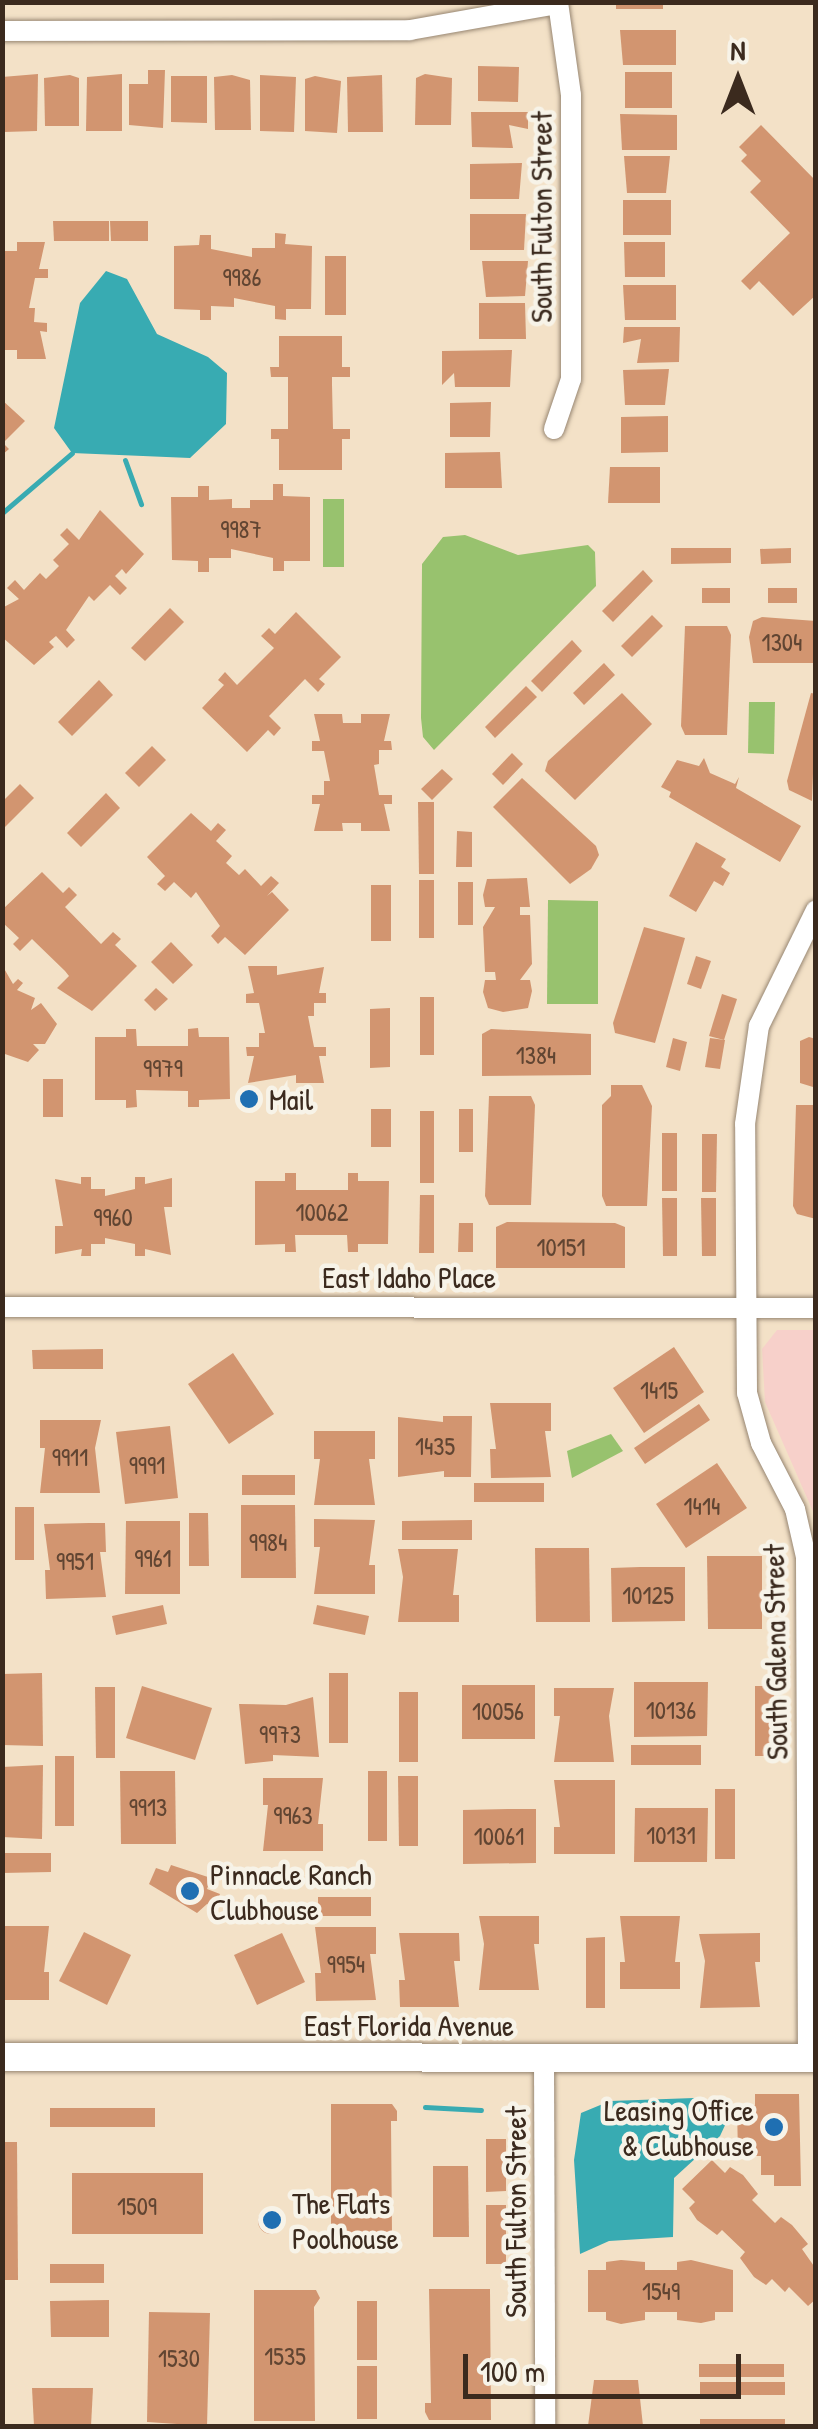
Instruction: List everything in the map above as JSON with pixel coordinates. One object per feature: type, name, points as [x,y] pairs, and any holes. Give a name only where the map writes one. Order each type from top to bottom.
[{"type":"main road","name":"East Florida Avenue","points":[[2,2058],[812,2058]]},
{"type":"street","points":[[2,31],[410,30],[558,3]]},
{"type":"street","name":"South Fulton Street","points":[[554,429],[570,379],[570,95],[558,3]]},
{"type":"street","name":"South Galena Street","points":[[812,2058],[806,1557],[796,1509],[750,1414],[744,1308],[751,1058],[771,991],[816,910]]},
{"type":"street","name":"East Idaho Place","points":[[2,1307],[816,1308]]},
{"type":"street","name":"South Fulton Street","points":[[544,2058],[546,2426]]},
{"type":"shaded area","points":[[777,1330],[815,1330],[815,1516],[765,1402],[762,1349]]},
{"type":"green space","points":[[323,499],[344,499],[344,567],[323,567]]},
{"type":"green space","points":[[465,535],[518,555],[588,545],[595,552],[596,586],[434,750],[423,737],[421,718],[422,564],[443,537]]},
{"type":"green space","points":[[749,702],[775,702],[774,754],[748,753]]},
{"type":"green space","points":[[548,900],[598,901],[598,1004],[547,1004]]},
{"type":"green space","points":[[611,1434],[623,1451],[572,1478],[567,1451]]},
{"type":"water","points":[[106,271],[127,279],[157,334],[208,357],[227,373],[226,424],[190,458],[72,453],[54,428],[80,303]]},
{"type":"water","points":[[694,2098],[719,2103],[727,2121],[720,2136],[674,2178],[673,2237],[609,2241],[580,2254],[574,2160],[581,2113],[610,2101]]},
{"type":"building","points":[[616,2],[663,2],[663,9],[616,9]]},
{"type":"building","points":[[620,30],[676,30],[676,65],[623,65]]},
{"type":"building","points":[[478,66],[519,67],[518,102],[478,101]]},
{"type":"building","points":[[148,70],[165,70],[163,128],[129,125],[129,84],[148,84]]},
{"type":"building","points":[[625,72],[672,72],[672,108],[625,108]]},
{"type":"building","points":[[38,74],[37,131],[4,132],[2,77]]},
{"type":"building","points":[[122,74],[122,131],[86,131],[87,77]]},
{"type":"building","points":[[425,74],[452,78],[451,125],[415,125],[416,78]]},
{"type":"building","points":[[232,75],[250,80],[251,130],[215,130],[214,77]]},
{"type":"building","points":[[260,75],[296,77],[294,132],[260,131]]},
{"type":"building","points":[[382,75],[383,132],[348,132],[347,77]]},
{"type":"building","points":[[171,76],[207,76],[207,123],[171,122]]},
{"type":"building","points":[[315,76],[341,81],[337,133],[305,131],[305,79]]},
{"type":"building","points":[[44,78],[79,78],[79,126],[45,126]]},
{"type":"building","points":[[471,112],[528,112],[528,129],[509,125],[513,148],[472,147]]},
{"type":"building","points":[[620,114],[677,115],[677,150],[622,150]]},
{"type":"building","points":[[761,125],[816,181],[816,295],[793,316],[759,281],[750,290],[741,281],[790,233],[750,192],[761,181],[741,161],[747,155],[739,147]]},
{"type":"building","points":[[624,156],[670,156],[666,193],[627,193]]},
{"type":"building","points":[[522,163],[519,199],[470,199],[470,164]]},
{"type":"building","points":[[623,200],[671,200],[671,235],[623,235]]},
{"type":"building","points":[[470,214],[526,214],[524,250],[470,250]]},
{"type":"building","points":[[53,221],[109,221],[109,241],[54,241]]},
{"type":"building","points":[[110,221],[148,221],[148,241],[111,241]]},
{"type":"building","points":[[275,233],[286,234],[285,244],[312,246],[311,309],[286,309],[286,320],[275,319],[275,306],[234,298],[234,307],[211,306],[211,320],[200,320],[200,310],[174,309],[174,246],[199,245],[200,235],[211,235],[211,249],[252,257],[252,248],[275,248]]},
{"type":"building","points":[[17,242],[45,242],[39,269],[48,269],[48,278],[35,278],[29,308],[35,308],[34,322],[47,323],[47,332],[40,331],[46,359],[17,359],[17,350],[2,350],[2,251],[17,251]]},
{"type":"building","points":[[624,242],[665,242],[665,277],[625,277]]},
{"type":"building","points":[[325,256],[346,256],[346,315],[325,315]]},
{"type":"building","points":[[482,261],[528,261],[525,296],[486,297]]},
{"type":"building","points":[[623,285],[676,285],[676,320],[625,320]]},
{"type":"building","points":[[479,303],[525,303],[526,339],[479,339]]},
{"type":"building","points":[[624,327],[680,327],[679,362],[637,363],[641,339],[623,343]]},
{"type":"building","points":[[279,336],[342,336],[342,367],[350,367],[350,377],[332,377],[332,384],[333,429],[350,429],[350,439],[342,439],[342,470],[279,470],[279,439],[271,439],[271,429],[288,429],[288,377],[271,377],[270,367],[279,367]]},
{"type":"building","points":[[512,350],[510,387],[455,387],[454,373],[442,385],[442,351]]},
{"type":"building","points":[[669,369],[665,405],[625,405],[623,370]]},
{"type":"building","points":[[2,400],[25,421],[3,443],[9,449],[2,455]]},
{"type":"building","points":[[491,402],[490,437],[450,437],[450,403]]},
{"type":"building","points":[[668,416],[668,452],[621,453],[621,417]]},
{"type":"building","points":[[500,452],[502,488],[445,488],[445,453]]},
{"type":"building","points":[[610,467],[660,467],[660,503],[608,503]]},
{"type":"building","points":[[273,484],[283,484],[283,496],[310,497],[310,561],[284,561],[284,571],[273,571],[273,558],[231,549],[231,558],[209,558],[209,572],[198,572],[198,561],[172,560],[171,497],[198,497],[198,486],[209,486],[209,500],[232,499],[232,508],[250,508],[250,500],[273,500]]},
{"type":"building","points":[[100,510],[144,554],[126,574],[122,569],[115,576],[127,588],[120,595],[110,585],[94,601],[89,596],[66,630],[75,640],[67,648],[56,636],[49,642],[54,647],[34,665],[2,637],[2,608],[19,599],[7,588],[15,580],[24,590],[40,573],[46,579],[59,566],[53,560],[69,544],[60,535],[67,528],[79,540]]},
{"type":"building","points":[[671,548],[731,548],[731,563],[671,564]]},
{"type":"building","points":[[791,548],[791,563],[761,564],[760,549]]},
{"type":"building","points":[[643,570],[653,581],[613,622],[602,611]]},
{"type":"building","points":[[702,588],[730,588],[730,603],[702,603]]},
{"type":"building","points":[[768,588],[797,588],[797,603],[768,603]]},
{"type":"building","points":[[170,608],[184,622],[145,661],[131,648]]},
{"type":"building","points":[[296,612],[341,657],[319,679],[325,684],[318,692],[305,679],[269,716],[281,728],[274,736],[268,730],[247,752],[202,708],[224,685],[218,680],[225,672],[237,685],[274,648],[261,636],[269,628],[275,634]]},
{"type":"building","points":[[652,615],[663,626],[632,657],[621,646]]},
{"type":"building","points":[[762,617],[816,621],[816,663],[753,663],[749,637],[753,621]]},
{"type":"building","points":[[685,626],[727,626],[731,635],[727,735],[685,735],[681,726]]},
{"type":"building","points":[[572,640],[582,651],[542,692],[531,681]]},
{"type":"building","points":[[604,663],[615,675],[584,705],[573,693]]},
{"type":"building","points":[[99,680],[113,695],[72,736],[58,722]]},
{"type":"building","points":[[526,686],[537,697],[495,738],[485,727]]},
{"type":"building","points":[[622,693],[652,724],[575,800],[545,771],[548,761]]},
{"type":"building","points":[[811,693],[816,694],[812,801],[789,790],[787,781]]},
{"type":"building","points":[[314,714],[342,714],[343,723],[361,723],[361,714],[390,714],[384,741],[391,741],[392,750],[379,750],[379,764],[374,765],[379,795],[392,795],[392,804],[384,804],[390,831],[361,831],[361,823],[342,823],[343,831],[314,831],[320,804],[312,804],[312,795],[324,795],[324,781],[330,781],[324,751],[312,751],[312,741],[320,741]]},
{"type":"building","points":[[152,746],[166,760],[139,787],[125,773]]},
{"type":"building","points":[[512,753],[523,764],[503,785],[492,774]]},
{"type":"building","points":[[704,758],[710,773],[735,784],[739,777],[736,788],[801,826],[780,862],[669,797],[671,792],[661,787],[677,760],[699,766]]},
{"type":"building","points":[[442,769],[453,779],[432,800],[421,789]]},
{"type":"building","points":[[522,778],[596,846],[599,855],[591,869],[570,884],[493,807]]},
{"type":"building","points":[[20,784],[34,798],[2,830],[2,802]]},
{"type":"building","points":[[106,793],[120,808],[81,847],[67,833]]},
{"type":"building","points":[[418,802],[434,802],[434,874],[419,874]]},
{"type":"building","points":[[191,813],[211,831],[218,823],[226,830],[216,841],[232,856],[226,863],[239,875],[245,869],[261,886],[271,876],[279,883],[267,896],[272,892],[289,910],[245,955],[225,937],[218,944],[211,936],[220,926],[196,892],[191,898],[174,882],[165,891],[157,884],[165,876],[147,857]]},
{"type":"building","points":[[457,831],[472,832],[472,867],[456,867]]},
{"type":"building","points":[[696,842],[726,859],[721,867],[730,873],[723,886],[714,881],[696,912],[669,896]]},
{"type":"building","points":[[42,872],[63,893],[69,887],[77,895],[65,907],[101,944],[113,932],[121,939],[115,945],[137,966],[92,1011],[57,988],[69,976],[65,971],[32,939],[20,951],[13,944],[19,938],[2,922],[3,909]]},
{"type":"building","points":[[527,878],[530,907],[520,907],[520,915],[530,915],[532,964],[520,980],[530,980],[532,991],[528,1008],[503,1012],[488,1008],[483,992],[485,980],[496,980],[495,972],[485,972],[483,927],[495,907],[485,907],[483,895],[487,879]]},
{"type":"building","points":[[419,880],[434,880],[434,938],[419,938]]},
{"type":"building","points":[[458,882],[473,882],[473,925],[458,925]]},
{"type":"building","points":[[371,885],[391,885],[391,941],[371,941]]},
{"type":"building","points":[[644,927],[685,938],[655,1043],[615,1033],[613,1023]]},
{"type":"building","points":[[171,942],[193,965],[173,984],[151,962]]},
{"type":"building","points":[[696,956],[711,961],[701,989],[687,984]]},
{"type":"building","points":[[2,965],[13,984],[18,979],[23,983],[17,990],[35,998],[31,1010],[41,1003],[57,1024],[45,1044],[33,1044],[39,1050],[28,1062],[2,1053]]},
{"type":"building","points":[[248,966],[277,966],[277,975],[324,967],[319,993],[326,993],[326,1003],[314,1003],[314,1016],[308,1016],[314,1047],[326,1047],[326,1056],[319,1056],[324,1083],[296,1083],[296,1075],[248,1083],[254,1056],[247,1056],[246,1047],[259,1047],[259,1033],[265,1033],[259,1003],[246,1003],[246,994],[254,993]]},
{"type":"building","points":[[156,988],[168,999],[155,1011],[144,1000]]},
{"type":"building","points":[[722,994],[737,999],[724,1040],[709,1036]]},
{"type":"building","points":[[420,997],[434,997],[434,1055],[420,1055]]},
{"type":"building","points":[[390,1008],[390,1067],[370,1068],[370,1009]]},
{"type":"building","points":[[198,1028],[199,1037],[229,1037],[230,1099],[199,1100],[199,1107],[188,1107],[188,1091],[136,1090],[137,1107],[126,1108],[126,1100],[95,1100],[95,1037],[126,1037],[126,1029],[136,1029],[137,1046],[188,1046],[188,1029]]},
{"type":"building","points":[[491,1029],[591,1034],[591,1075],[482,1076],[482,1034]]},
{"type":"building","points":[[673,1038],[687,1042],[680,1071],[666,1067]]},
{"type":"building","points":[[710,1038],[725,1040],[720,1069],[705,1067]]},
{"type":"building","points":[[816,1039],[813,1087],[800,1083],[800,1041]]},
{"type":"building","points":[[43,1079],[63,1079],[63,1117],[43,1117]]},
{"type":"building","points":[[611,1085],[642,1085],[652,1106],[647,1206],[606,1206],[602,1196],[602,1105],[611,1096]]},
{"type":"building","points":[[489,1096],[531,1096],[535,1105],[531,1205],[489,1205],[485,1196]]},
{"type":"building","points":[[796,1105],[816,1105],[816,1219],[797,1214],[793,1206]]},
{"type":"building","points":[[371,1109],[391,1109],[391,1147],[371,1147]]},
{"type":"building","points":[[459,1109],[473,1109],[473,1152],[459,1152]]},
{"type":"building","points":[[420,1111],[434,1111],[434,1183],[420,1183]]},
{"type":"building","points":[[662,1133],[677,1133],[677,1191],[662,1191]]},
{"type":"building","points":[[702,1134],[717,1134],[716,1192],[702,1192]]},
{"type":"building","points":[[285,1173],[296,1173],[296,1190],[348,1190],[348,1173],[358,1173],[358,1181],[389,1181],[388,1244],[358,1244],[358,1252],[348,1252],[347,1235],[295,1235],[296,1252],[285,1252],[285,1244],[255,1245],[255,1181],[285,1181]]},
{"type":"building","points":[[81,1177],[91,1177],[91,1189],[105,1189],[105,1196],[135,1189],[135,1177],[145,1177],[145,1184],[172,1178],[172,1207],[164,1207],[171,1255],[145,1249],[145,1256],[135,1256],[135,1244],[105,1238],[105,1244],[91,1244],[91,1256],[81,1256],[82,1249],[55,1254],[55,1226],[63,1226],[55,1179],[81,1184]]},
{"type":"building","points":[[420,1195],[434,1195],[434,1253],[419,1253]]},
{"type":"building","points":[[662,1198],[677,1198],[677,1256],[663,1256]]},
{"type":"building","points":[[701,1198],[716,1198],[716,1256],[702,1256]]},
{"type":"building","points":[[507,1222],[615,1223],[625,1227],[625,1268],[496,1268],[496,1227]]},
{"type":"building","points":[[459,1223],[473,1223],[473,1252],[458,1252]]},
{"type":"building","points":[[674,1347],[704,1392],[644,1433],[613,1388]]},
{"type":"building","points":[[103,1349],[103,1369],[33,1369],[32,1350]]},
{"type":"building","points":[[233,1353],[274,1414],[229,1444],[188,1384]]},
{"type":"building","points":[[490,1403],[551,1403],[551,1431],[545,1431],[551,1477],[491,1478],[490,1449],[496,1449]]},
{"type":"building","points":[[699,1404],[710,1420],[645,1464],[634,1448]]},
{"type":"building","points":[[443,1416],[472,1416],[471,1477],[444,1477],[444,1471],[398,1477],[398,1417],[443,1422]]},
{"type":"building","points":[[40,1420],[101,1420],[95,1448],[100,1493],[40,1493],[45,1448],[40,1448]]},
{"type":"building","points":[[170,1426],[178,1498],[125,1504],[116,1432]]},
{"type":"building","points":[[314,1431],[375,1431],[375,1459],[369,1459],[375,1505],[314,1505],[320,1459],[314,1459]]},
{"type":"building","points":[[717,1463],[747,1508],[686,1548],[656,1504]]},
{"type":"building","points":[[242,1475],[295,1475],[295,1495],[242,1495]]},
{"type":"building","points":[[474,1483],[544,1483],[544,1502],[474,1502]]},
{"type":"building","points":[[241,1505],[295,1505],[296,1578],[241,1578]]},
{"type":"building","points":[[15,1507],[34,1507],[34,1560],[15,1560]]},
{"type":"building","points":[[189,1513],[208,1513],[209,1566],[189,1566]]},
{"type":"building","points":[[314,1519],[375,1520],[369,1565],[375,1565],[375,1594],[314,1594],[320,1547],[314,1547]]},
{"type":"building","points":[[472,1520],[472,1540],[402,1540],[402,1521]]},
{"type":"building","points":[[126,1521],[180,1521],[180,1594],[125,1594]]},
{"type":"building","points":[[105,1523],[106,1552],[100,1552],[106,1597],[46,1599],[45,1570],[50,1570],[44,1524]]},
{"type":"building","points":[[535,1548],[589,1548],[590,1622],[536,1622]]},
{"type":"building","points":[[398,1549],[458,1549],[453,1595],[459,1595],[459,1622],[398,1622],[403,1577]]},
{"type":"building","points":[[707,1556],[762,1556],[762,1629],[708,1629]]},
{"type":"building","points":[[685,1567],[685,1621],[612,1622],[611,1568]]},
{"type":"building","points":[[163,1605],[167,1624],[116,1635],[112,1616]]},
{"type":"building","points":[[317,1605],[369,1616],[365,1635],[313,1624]]},
{"type":"building","points":[[42,1673],[43,1746],[2,1745],[2,1674]]},
{"type":"building","points":[[329,1673],[348,1673],[348,1743],[329,1743]]},
{"type":"building","points":[[634,1682],[708,1682],[707,1736],[634,1737]]},
{"type":"building","points":[[462,1685],[535,1685],[535,1739],[462,1739]]},
{"type":"building","points":[[142,1686],[212,1708],[195,1760],[126,1738]]},
{"type":"building","points":[[755,1686],[774,1686],[775,1756],[755,1756]]},
{"type":"building","points":[[95,1687],[115,1687],[115,1758],[96,1758]]},
{"type":"building","points":[[554,1688],[614,1688],[609,1716],[614,1762],[554,1762],[560,1716],[554,1716]]},
{"type":"building","points":[[399,1692],[418,1692],[418,1762],[399,1762]]},
{"type":"building","points":[[313,1697],[319,1757],[273,1755],[273,1761],[245,1764],[239,1704],[286,1705]]},
{"type":"building","points":[[631,1745],[701,1745],[701,1765],[631,1765]]},
{"type":"building","points":[[55,1756],[74,1756],[74,1826],[55,1826]]},
{"type":"building","points":[[43,1765],[42,1839],[2,1837],[2,1767]]},
{"type":"building","points":[[120,1771],[175,1771],[176,1844],[121,1844]]},
{"type":"building","points":[[368,1771],[387,1771],[387,1841],[368,1841]]},
{"type":"building","points":[[398,1776],[418,1776],[418,1846],[399,1846]]},
{"type":"building","points":[[263,1778],[323,1778],[318,1824],[323,1824],[323,1851],[263,1851],[268,1805],[263,1805]]},
{"type":"building","points":[[554,1780],[615,1780],[615,1854],[554,1854],[554,1827],[560,1827]]},
{"type":"building","points":[[715,1789],[735,1789],[735,1859],[715,1859]]},
{"type":"building","points":[[635,1808],[708,1808],[707,1862],[634,1862]]},
{"type":"building","points":[[536,1809],[536,1863],[463,1864],[463,1810]]},
{"type":"building","points":[[2,1853],[51,1853],[51,1872],[2,1873]]},
{"type":"building","name":"Pinnacle Ranch Clubhouse","points":[[171,1865],[211,1878],[207,1889],[220,1894],[215,1907],[207,1904],[197,1913],[149,1884],[156,1868],[168,1872]]},
{"type":"building","points":[[318,1897],[371,1897],[371,1916],[318,1916]]},
{"type":"building","points":[[479,1916],[539,1916],[539,1944],[534,1944],[539,1990],[479,1990],[484,1944]]},
{"type":"building","points":[[620,1916],[680,1916],[675,1962],[680,1962],[680,1989],[620,1989],[620,1962],[625,1962]]},
{"type":"building","points":[[2,1926],[49,1926],[44,1972],[49,1972],[49,2000],[2,2000]]},
{"type":"building","points":[[315,1927],[376,1927],[376,1954],[370,1954],[376,2000],[316,2001],[315,1973],[321,1973]]},
{"type":"building","points":[[84,1932],[131,1955],[107,2005],[59,1981]]},
{"type":"building","points":[[282,1933],[305,1982],[257,2005],[234,1955]]},
{"type":"building","points":[[399,1933],[459,1933],[460,1961],[454,1961],[459,2007],[400,2007],[399,1980],[405,1980]]},
{"type":"building","points":[[760,1933],[760,1962],[755,1962],[760,2007],[700,2008],[705,1961],[699,1934]]},
{"type":"building","points":[[605,1937],[605,2008],[586,2008],[586,1938]]},
{"type":"building","points":[[755,2094],[799,2094],[801,2186],[774,2186],[774,2175],[761,2175],[761,2156],[738,2156],[737,2106],[755,2105]]},
{"type":"building","points":[[331,2104],[392,2104],[397,2111],[397,2121],[391,2121],[392,2234],[331,2234]]},
{"type":"building","points":[[50,2108],[155,2108],[155,2127],[50,2127]]},
{"type":"building","points":[[486,2139],[506,2139],[506,2191],[486,2192]]},
{"type":"building","points":[[2,2142],[17,2142],[18,2280],[2,2280]]},
{"type":"building","points":[[712,2160],[725,2173],[730,2167],[743,2175],[758,2194],[752,2200],[775,2223],[781,2217],[792,2225],[808,2244],[802,2249],[816,2269],[816,2299],[808,2306],[789,2287],[785,2292],[772,2279],[766,2285],[754,2277],[740,2258],[745,2252],[722,2230],[717,2235],[697,2220],[689,2208],[695,2202],[682,2189]]},
{"type":"building","points":[[433,2166],[468,2166],[469,2237],[433,2237]]},
{"type":"building","points":[[72,2173],[203,2173],[203,2234],[72,2234]]},
{"type":"building","points":[[486,2205],[506,2205],[506,2264],[486,2264]]},
{"type":"building","name":"The Flats Poolhouse","points":[[271,2208],[280,2212],[284,2221],[280,2230],[271,2234],[262,2230],[258,2221],[262,2212]]},
{"type":"building","points":[[691,2260],[733,2270],[733,2312],[715,2312],[715,2320],[701,2323],[677,2320],[677,2312],[645,2312],[645,2320],[621,2324],[606,2320],[606,2312],[588,2312],[588,2270],[606,2270],[606,2262],[645,2262],[645,2270],[677,2270],[677,2262]]},
{"type":"building","points":[[50,2264],[104,2264],[104,2283],[50,2283]]},
{"type":"building","points":[[429,2289],[490,2289],[491,2420],[429,2420],[425,2412],[425,2403],[431,2403]]},
{"type":"building","points":[[254,2290],[316,2290],[320,2298],[314,2307],[315,2421],[254,2421]]},
{"type":"building","points":[[109,2300],[109,2337],[51,2337],[50,2301]]},
{"type":"building","points":[[357,2301],[377,2301],[377,2360],[357,2360]]},
{"type":"building","points":[[149,2312],[210,2313],[207,2426],[147,2422]]},
{"type":"building","points":[[699,2364],[784,2364],[784,2377],[699,2377]]},
{"type":"building","points":[[357,2366],[377,2366],[377,2419],[357,2419]]},
{"type":"building","points":[[594,2380],[638,2380],[643,2426],[588,2426]]},
{"type":"building","points":[[700,2382],[785,2382],[785,2395],[700,2395]]},
{"type":"building","points":[[32,2388],[93,2388],[91,2426],[34,2426]]},
{"type":"building","points":[[700,2419],[785,2419],[785,2426],[700,2426]]},
{"type":"waterway","points":[[2,513],[72,453]]},
{"type":"waterway","points":[[125,460],[141,504]]},
{"type":"waterway","points":[[425,2107],[481,2110]]},
{"type":"place","name":"Mail","points":[[249,1099]]},
{"type":"place","name":"Pinnacle Ranch Clubhouse","points":[[190,1891]]},
{"type":"place","name":"Leasing Office & Clubhouse","points":[[774,2127]]},
{"type":"place","name":"The Flats Poolhouse","points":[[272,2220]]}]
